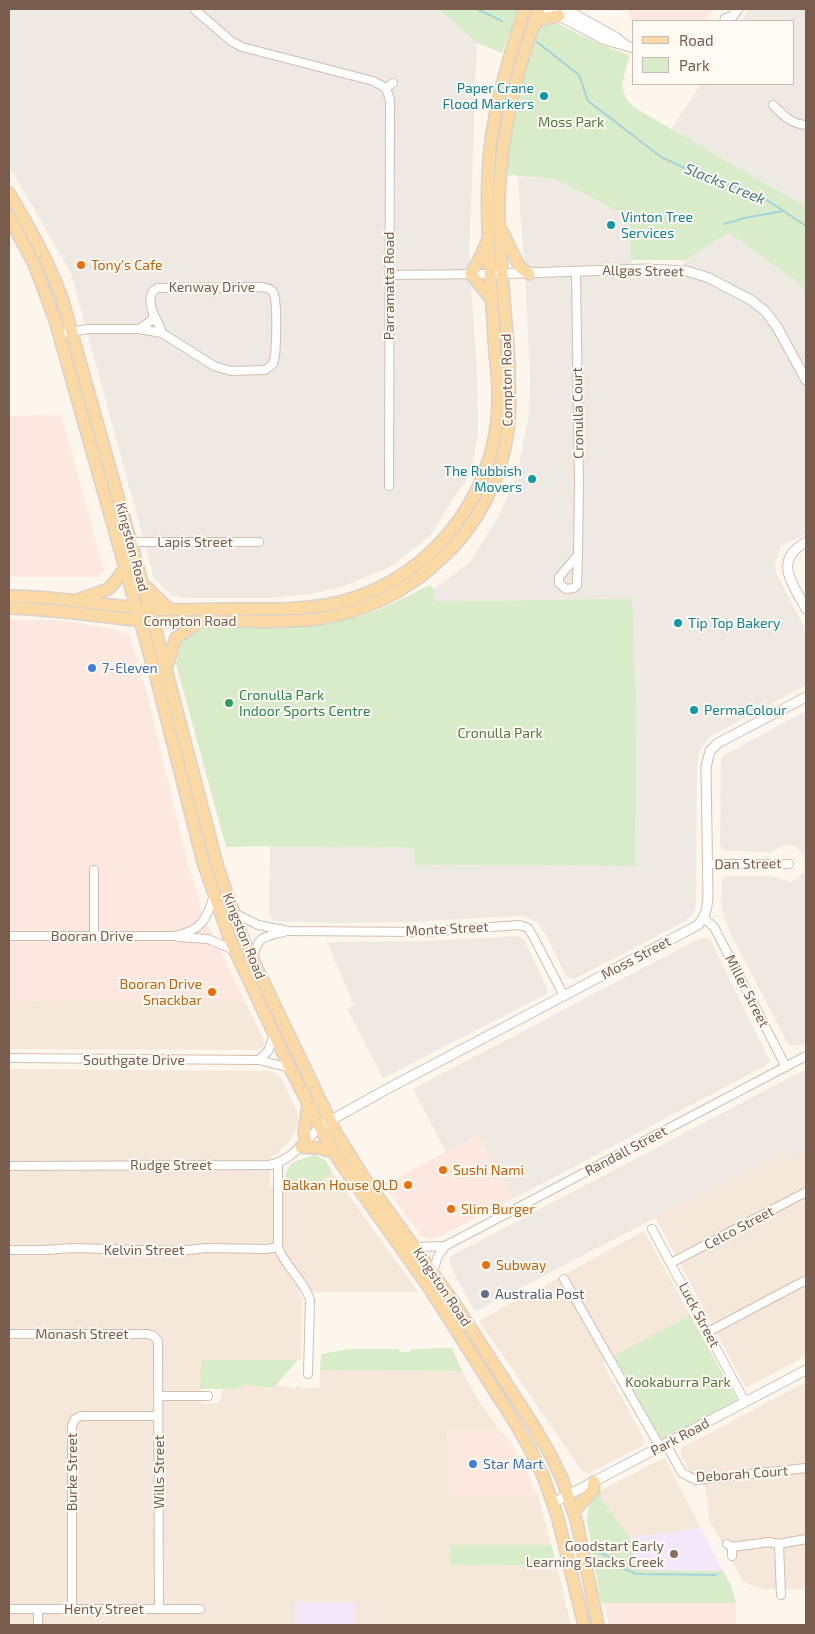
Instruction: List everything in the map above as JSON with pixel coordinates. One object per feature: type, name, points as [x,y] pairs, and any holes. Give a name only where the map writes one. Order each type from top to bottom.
[{"type":"main road","name":"Compton Road","points":[[9,608],[44,609],[140,621],[309,620],[352,611],[374,604],[406,587],[433,567],[456,545],[478,514],[493,485],[501,463],[508,433],[510,388],[497,274],[488,240],[489,157],[493,123],[510,54],[526,9]]},
{"type":"main road","name":"Compton Road","points":[[9,596],[78,600],[149,609],[290,608],[334,604],[367,593],[392,581],[415,566],[450,533],[467,508],[482,479],[492,448],[498,403],[492,300],[497,274],[503,139],[516,78],[539,9]]},
{"type":"main road","points":[[533,24],[562,12]]},
{"type":"main road","name":"Kingston Road","points":[[9,193],[52,270],[71,331],[153,621],[214,853],[232,912],[252,959],[330,1120],[363,1176],[433,1272],[532,1423],[557,1470],[574,1511],[598,1625]]},
{"type":"main road","name":"Kingston Road","points":[[9,217],[34,264],[59,334],[140,621],[200,850],[214,896],[234,950],[308,1106],[334,1152],[430,1289],[515,1423],[537,1464],[553,1503],[566,1545],[584,1625]]},
{"type":"main road","points":[[500,225],[516,262],[529,274]]},
{"type":"main road","points":[[488,240],[471,274],[492,300]]},
{"type":"main road","points":[[78,600],[108,589],[124,568]]},
{"type":"main road","points":[[142,582],[169,609]]},
{"type":"main road","points":[[166,669],[176,638],[199,622]]},
{"type":"main road","points":[[308,1106],[303,1145],[334,1152]]},
{"type":"main road","points":[[574,1511],[593,1490],[594,1482]]},
{"type":"street","points":[[194,9],[231,41],[242,47],[365,78],[379,82],[386,88],[393,83]]},
{"type":"street","points":[[546,9],[562,12],[605,40],[632,47]]},
{"type":"street","points":[[724,20],[731,9]]},
{"type":"street","points":[[724,20],[733,16],[738,9]]},
{"type":"street","name":"Parramatta Road","points":[[386,88],[389,92],[390,100],[389,486]]},
{"type":"street","points":[[773,105],[795,123],[806,125]]},
{"type":"street","name":"Allgas Street","points":[[497,274],[668,269],[687,271],[708,278],[751,300],[765,311],[777,327],[806,380]]},
{"type":"street","name":"Cronulla Court","points":[[576,272],[579,482],[578,555]]},
{"type":"street","points":[[390,275],[497,274]]},
{"type":"street","name":"Kenway Drive","points":[[145,286],[153,291]]},
{"type":"street","name":"Kenway Drive","points":[[59,334],[83,329],[139,329],[162,333],[219,368],[261,371],[273,368],[276,350],[273,289],[257,287],[158,288],[153,291],[150,300],[153,316],[162,333]]},
{"type":"street","points":[[139,329],[148,323],[153,316]]},
{"type":"street","name":"Lapis Street","points":[[131,542],[259,542]]},
{"type":"street","points":[[806,542],[789,556],[786,566],[806,609]]},
{"type":"street","points":[[704,918],[708,897],[706,767],[710,751],[718,743],[806,697]]},
{"type":"street","name":"Dan Street","points":[[707,864],[789,864]]},
{"type":"street","points":[[94,870],[94,936]]},
{"type":"street","name":"Booran Drive","points":[[175,936],[190,932],[202,923],[214,896]]},
{"type":"street","name":"Monte Street","points":[[232,912],[258,925],[289,932]]},
{"type":"street","name":"Moss Street","points":[[320,1128],[330,1120],[698,925],[704,918]]},
{"type":"street","name":"Miller Street","points":[[704,918],[713,926],[786,1067]]},
{"type":"street","name":"Monte Street","points":[[252,959],[255,946],[259,940],[266,936],[289,932],[424,932],[519,926],[528,928],[564,996]]},
{"type":"street","name":"Booran Drive","points":[[9,936],[175,936],[208,940],[234,950]]},
{"type":"street","points":[[259,1060],[268,1051],[274,1035]]},
{"type":"street","name":"Randall Street","points":[[415,1247],[445,1246],[806,1056]]},
{"type":"street","name":"Southgate Drive","points":[[9,1058],[259,1060],[290,1068]]},
{"type":"street","points":[[308,1374],[310,1300],[307,1290],[281,1255],[278,1247],[278,1163],[303,1145],[320,1128]]},
{"type":"street","name":"Rudge Street","points":[[9,1166],[254,1165],[278,1163]]},
{"type":"street","name":"Celco Street","points":[[671,1263],[806,1192]]},
{"type":"street","name":"Luck Street","points":[[652,1228],[745,1402]]},
{"type":"street","points":[[433,1272],[438,1256],[445,1246]]},
{"type":"street","name":"Kelvin Street","points":[[9,1250],[73,1248],[179,1251],[206,1248],[267,1249],[278,1247]]},
{"type":"street","name":"Deborah Court","points":[[564,1279],[663,1446],[682,1473],[696,1480],[806,1468]]},
{"type":"street","points":[[708,1332],[806,1280]]},
{"type":"street","name":"Monash Street","points":[[9,1334],[147,1334],[154,1336]]},
{"type":"street","name":"Wills Street","points":[[154,1336],[158,1341],[159,1609]]},
{"type":"street","name":"Park Road","points":[[553,1503],[806,1370]]},
{"type":"street","points":[[159,1396],[208,1396]]},
{"type":"street","name":"Burke Street","points":[[72,1608],[72,1426],[75,1419],[81,1416],[158,1416]]},
{"type":"street","points":[[732,1556],[730,1546],[769,1542],[779,1544],[806,1539]]},
{"type":"street","points":[[779,1544],[781,1595]]},
{"type":"street","name":"Henty Street","points":[[9,1609],[200,1609]]},
{"type":"street","points":[[38,1609],[38,1625]]},
{"type":"shaded area","points":[[9,9],[438,9],[477,43],[469,259],[477,369],[478,435],[471,473],[432,534],[392,566],[341,587],[310,594],[272,598],[188,598],[172,596],[154,578],[71,273],[9,166]]},
{"type":"shaded area","points":[[627,9],[714,9],[705,20],[632,20],[632,23]]},
{"type":"shaded area","points":[[749,9],[806,9],[806,207],[671,129],[700,85],[795,85],[795,20],[743,20]]},
{"type":"shaded area","points":[[518,177],[556,179],[629,217],[632,277],[681,278],[685,260],[729,233],[796,281],[806,294],[806,534],[781,546],[775,563],[776,573],[806,630],[806,685],[713,735],[704,744],[699,753],[697,764],[696,903],[694,913],[684,922],[574,979],[566,976],[545,933],[538,923],[527,917],[338,923],[273,921],[269,913],[270,846],[414,848],[415,865],[635,866],[632,600],[434,601],[434,589],[470,562],[499,516],[517,474],[529,414],[530,375]]},
{"type":"shaded area","points":[[61,415],[104,570],[97,577],[9,577],[9,416]]},
{"type":"shaded area","points":[[9,620],[60,620],[118,630],[129,635],[146,690],[188,865],[200,899],[200,909],[245,1002],[9,1001]]},
{"type":"shaded area","points":[[806,711],[806,863],[797,847],[791,845],[782,846],[771,852],[730,851],[722,849],[720,844],[721,759],[724,755]]},
{"type":"shaded area","points":[[806,863],[806,1043],[792,1046],[787,1042],[731,935],[721,904],[722,879],[727,876],[771,876],[790,882],[798,878],[803,872]]},
{"type":"shaded area","points":[[518,936],[524,939],[547,988],[547,994],[383,1078],[347,1009],[354,1005],[327,942],[429,941]]},
{"type":"shaded area","points":[[698,939],[710,939],[770,1061],[765,1066],[513,1199],[479,1135],[446,1152],[413,1089]]},
{"type":"shaded area","points":[[9,1001],[245,1002],[264,1040],[264,1045],[261,1049],[256,1050],[9,1049]]},
{"type":"shaded area","points":[[9,1069],[268,1071],[281,1078],[298,1114],[298,1122],[289,1142],[279,1153],[270,1157],[270,1187],[312,1187],[333,1173],[418,1292],[298,1292],[302,1297],[301,1360],[201,1360],[202,1404],[219,1403],[224,1389],[237,1389],[245,1385],[276,1388],[276,1385],[295,1388],[298,1385],[303,1388],[319,1388],[320,1370],[462,1371],[478,1400],[499,1429],[447,1429],[449,1496],[538,1496],[551,1545],[450,1545],[450,1565],[557,1566],[571,1625],[355,1625],[355,1602],[295,1602],[295,1625],[9,1625]]},
{"type":"shaded area","points":[[806,1069],[806,1149],[788,1159],[783,1151],[475,1312],[449,1263],[451,1256]]},
{"type":"shaded area","points":[[479,1135],[513,1199],[439,1237],[430,1239],[421,1236],[383,1185]]},
{"type":"shaded area","points":[[806,1149],[806,1356],[746,1388],[655,1217],[783,1150],[788,1159]]},
{"type":"shaded area","points":[[644,1231],[690,1315],[603,1363],[645,1441],[644,1445],[588,1474],[582,1471],[479,1321]]},
{"type":"shaded area","points":[[806,1382],[806,1589],[764,1589],[744,1583],[709,1520],[706,1488],[690,1472],[681,1455],[681,1448]]},
{"type":"shaded area","points":[[447,1429],[499,1429],[508,1438],[521,1459],[538,1496],[449,1496]]},
{"type":"shaded area","points":[[663,1458],[666,1460],[701,1528],[630,1538],[601,1498],[602,1490]]},
{"type":"shaded area","name":"Goodstart Early Learning Slacks Creek","points":[[701,1528],[723,1571],[638,1570],[630,1538]]},
{"type":"shaded area","points":[[295,1602],[355,1602],[355,1625],[295,1625]]},
{"type":"shaded area","points":[[604,1603],[736,1603],[736,1625],[609,1625]]},
{"type":"green space","points":[[438,9],[520,9],[502,53],[477,43]]},
{"type":"green space","name":"Moss Park","points":[[544,24],[558,24],[609,48],[630,55],[624,77],[623,90],[629,102],[635,108],[806,207],[806,294],[796,281],[729,233],[685,260],[631,260],[629,217],[556,179],[507,175],[510,128],[517,89],[538,28]]},
{"type":"green space","name":"Cronulla Park","points":[[430,585],[434,589],[434,601],[632,599],[636,707],[635,866],[415,865],[414,848],[226,847],[176,664],[184,639],[190,633],[213,627],[299,627],[345,620],[381,609]]},
{"type":"green space","points":[[315,1155],[325,1160],[333,1173],[312,1187],[285,1187],[286,1172],[291,1164]]},
{"type":"green space","name":"Kookaburra Park","points":[[690,1315],[738,1401],[662,1442],[614,1356]]},
{"type":"green space","points":[[452,1348],[462,1371],[320,1370],[321,1354],[350,1349],[399,1349],[400,1352],[409,1352],[412,1349]]},
{"type":"green space","points":[[201,1360],[298,1360],[276,1385],[276,1388],[245,1385],[237,1389],[200,1389]]},
{"type":"green space","points":[[597,1489],[602,1490],[601,1498],[630,1538],[638,1570],[723,1571],[731,1585],[736,1603],[601,1603],[587,1520],[589,1503]]},
{"type":"green space","points":[[450,1545],[551,1545],[557,1566],[450,1565]]},
{"type":"waterway","name":"Slacks Creek","points":[[477,9],[502,21]]},
{"type":"waterway","name":"Slacks Creek","points":[[537,42],[579,75],[588,101],[661,157],[704,177],[758,194],[806,226]]},
{"type":"waterway","points":[[724,224],[783,211]]},
{"type":"waterway","points":[[592,1552],[601,1553],[615,1560],[624,1569],[637,1574],[716,1575]]},
{"type":"place","name":"Paper Crane Flood Markers","points":[[544,96]]},
{"type":"place","name":"Vinton Tree Services","points":[[611,225]]},
{"type":"place","name":"Tony's Cafe","points":[[81,265]]},
{"type":"place","name":"The Rubbish Movers","points":[[532,479]]},
{"type":"place","name":"Tip Top Bakery","points":[[678,623]]},
{"type":"place","name":"7-Eleven","points":[[92,668]]},
{"type":"place","name":"Cronulla Park Indoor Sports Centre","points":[[229,703]]},
{"type":"place","name":"PermaColour","points":[[694,710]]},
{"type":"place","name":"Booran Drive Snackbar","points":[[212,992]]},
{"type":"place","name":"Sushi Nami","points":[[443,1170]]},
{"type":"place","name":"Balkan House QLD","points":[[408,1185]]},
{"type":"place","name":"Slim Burger","points":[[451,1209]]},
{"type":"place","name":"Subway","points":[[486,1265]]},
{"type":"place","name":"Australia Post","points":[[485,1294]]},
{"type":"place","name":"Star Mart","points":[[473,1464]]},
{"type":"place","name":"Goodstart Early Learning Slacks Creek","points":[[674,1554]]}]
